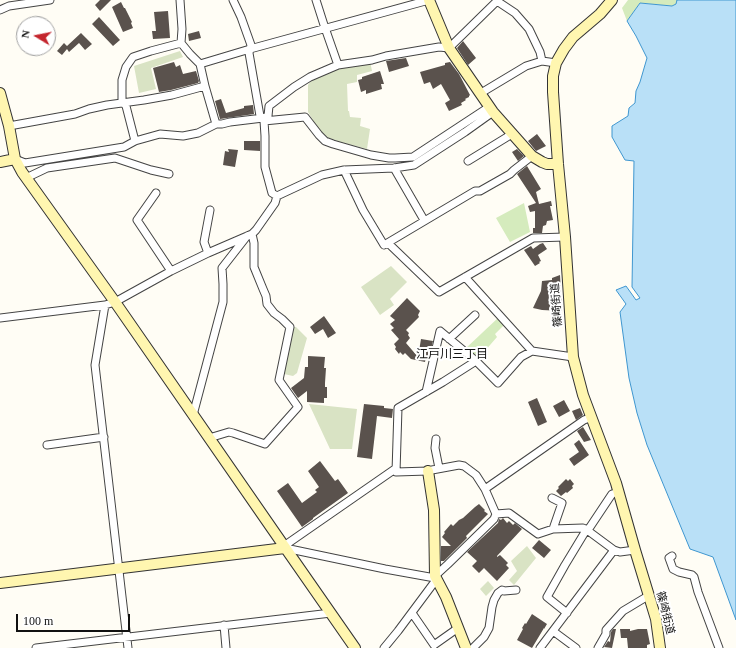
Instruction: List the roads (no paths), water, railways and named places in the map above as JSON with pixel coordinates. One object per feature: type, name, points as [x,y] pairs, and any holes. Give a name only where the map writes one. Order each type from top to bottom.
[{"type":"street","points":[[0,10],[9,6],[50,0]]},
{"type":"street","points":[[180,0],[182,29],[181,43],[200,64],[216,124]]},
{"type":"street","points":[[233,0],[251,45],[249,53],[260,116],[263,119],[265,136],[265,167],[272,192],[277,196]]},
{"type":"street","points":[[316,0],[338,66]]},
{"type":"street","points":[[200,64],[429,0],[449,48],[481,93],[489,110],[532,156],[547,164],[558,164]]},
{"type":"street","points":[[481,93],[526,66],[542,61],[556,63],[564,48],[573,37],[600,14],[612,0]]},
{"type":"street","points":[[263,119],[268,116],[269,106],[294,87],[310,77],[338,66],[439,47],[449,48],[498,1],[515,13],[529,29],[540,52],[542,61]]},
{"type":"street","points":[[135,141],[126,106],[122,101],[122,80],[126,67],[133,57],[181,43]]},
{"type":"street","name":"篠崎街道","points":[[556,63],[553,76],[553,92],[573,357],[583,395],[619,492],[648,596],[656,619],[660,648]]},
{"type":"street","points":[[9,126],[75,114],[107,105],[172,95],[205,86]]},
{"type":"street","points":[[0,93],[9,126],[15,159],[26,178],[115,302],[355,648]]},
{"type":"street","points":[[0,162],[15,159],[25,163],[124,147],[135,141],[160,134],[183,136],[198,133],[216,124],[263,119],[305,117],[318,135],[333,144],[371,155],[395,158],[413,156],[489,110]]},
{"type":"street","points":[[0,318],[105,305],[115,302],[171,271],[249,235],[256,230],[275,203],[277,196],[322,175],[344,170],[394,168],[414,165],[465,132],[489,110]]},
{"type":"street","points":[[468,161],[512,134]]},
{"type":"street","points":[[344,170],[363,210],[384,245],[475,191],[480,191],[510,174],[532,156]]},
{"type":"street","points":[[26,178],[47,168],[115,158],[169,174]]},
{"type":"street","points":[[394,168],[424,220]]},
{"type":"street","points":[[156,193],[137,220],[171,271]]},
{"type":"street","points":[[208,253],[204,242],[210,210]]},
{"type":"street","points":[[193,415],[223,302],[224,284],[222,268],[249,235]]},
{"type":"street","points":[[209,438],[229,432],[265,444],[298,407],[279,380],[290,327],[274,314],[267,304],[266,296],[254,267],[254,243],[249,235]]},
{"type":"street","points":[[388,243],[439,292],[533,238],[565,237]]},
{"type":"street","points":[[465,277],[532,350],[573,357]]},
{"type":"street","points":[[105,305],[95,365],[128,648]]},
{"type":"street","points":[[449,339],[476,315]]},
{"type":"street","points":[[426,392],[440,331],[476,361],[498,384],[521,357],[532,350]]},
{"type":"street","points":[[395,469],[398,408],[476,361]]},
{"type":"street","points":[[485,489],[584,420],[592,417]]},
{"type":"street","points":[[47,445],[104,438]]},
{"type":"street","points":[[436,438],[435,448],[439,468]]},
{"type":"street","points":[[384,648],[412,613],[435,578],[494,519],[496,514],[485,489],[476,475],[464,466],[439,468],[428,471],[396,472],[395,469]]},
{"type":"street","points":[[285,547],[395,469]]},
{"type":"street","points":[[428,471],[434,510],[435,578],[446,597],[466,648]]},
{"type":"street","points":[[567,613],[547,597],[585,532],[612,494],[619,492]]},
{"type":"street","points":[[552,498],[562,504],[553,529]]},
{"type":"street","points":[[496,514],[510,514],[538,534],[553,529],[583,528],[614,550],[620,552],[635,550]]},
{"type":"street","points":[[0,583],[285,547],[385,569],[435,578]]},
{"type":"street","points":[[540,648],[614,550]]},
{"type":"street","points":[[672,556],[668,558],[673,569],[694,577],[718,648]]},
{"type":"street","points":[[473,648],[489,628],[492,607],[498,593],[502,590],[516,590]]},
{"type":"street","points":[[598,648],[606,634],[606,630],[623,611],[648,596]]},
{"type":"street","points":[[37,648],[331,613]]},
{"type":"street","points":[[412,613],[432,647],[458,628]]},
{"type":"street","points":[[224,625],[226,648]]},
{"type":"street","points":[[553,631],[576,648]]},
{"type":"water","points":[[677,0],[736,0],[736,620],[713,557],[690,549],[647,445],[637,413],[629,378],[620,312],[626,304],[616,290],[626,286],[636,300],[640,298],[632,287],[634,161],[625,160],[612,137],[612,126],[628,116],[629,108],[635,103],[636,91],[647,58],[627,21],[640,3],[672,6],[676,4]]},
{"type":"district","name":"江戸川三丁目","points":[[452,355]]}]
